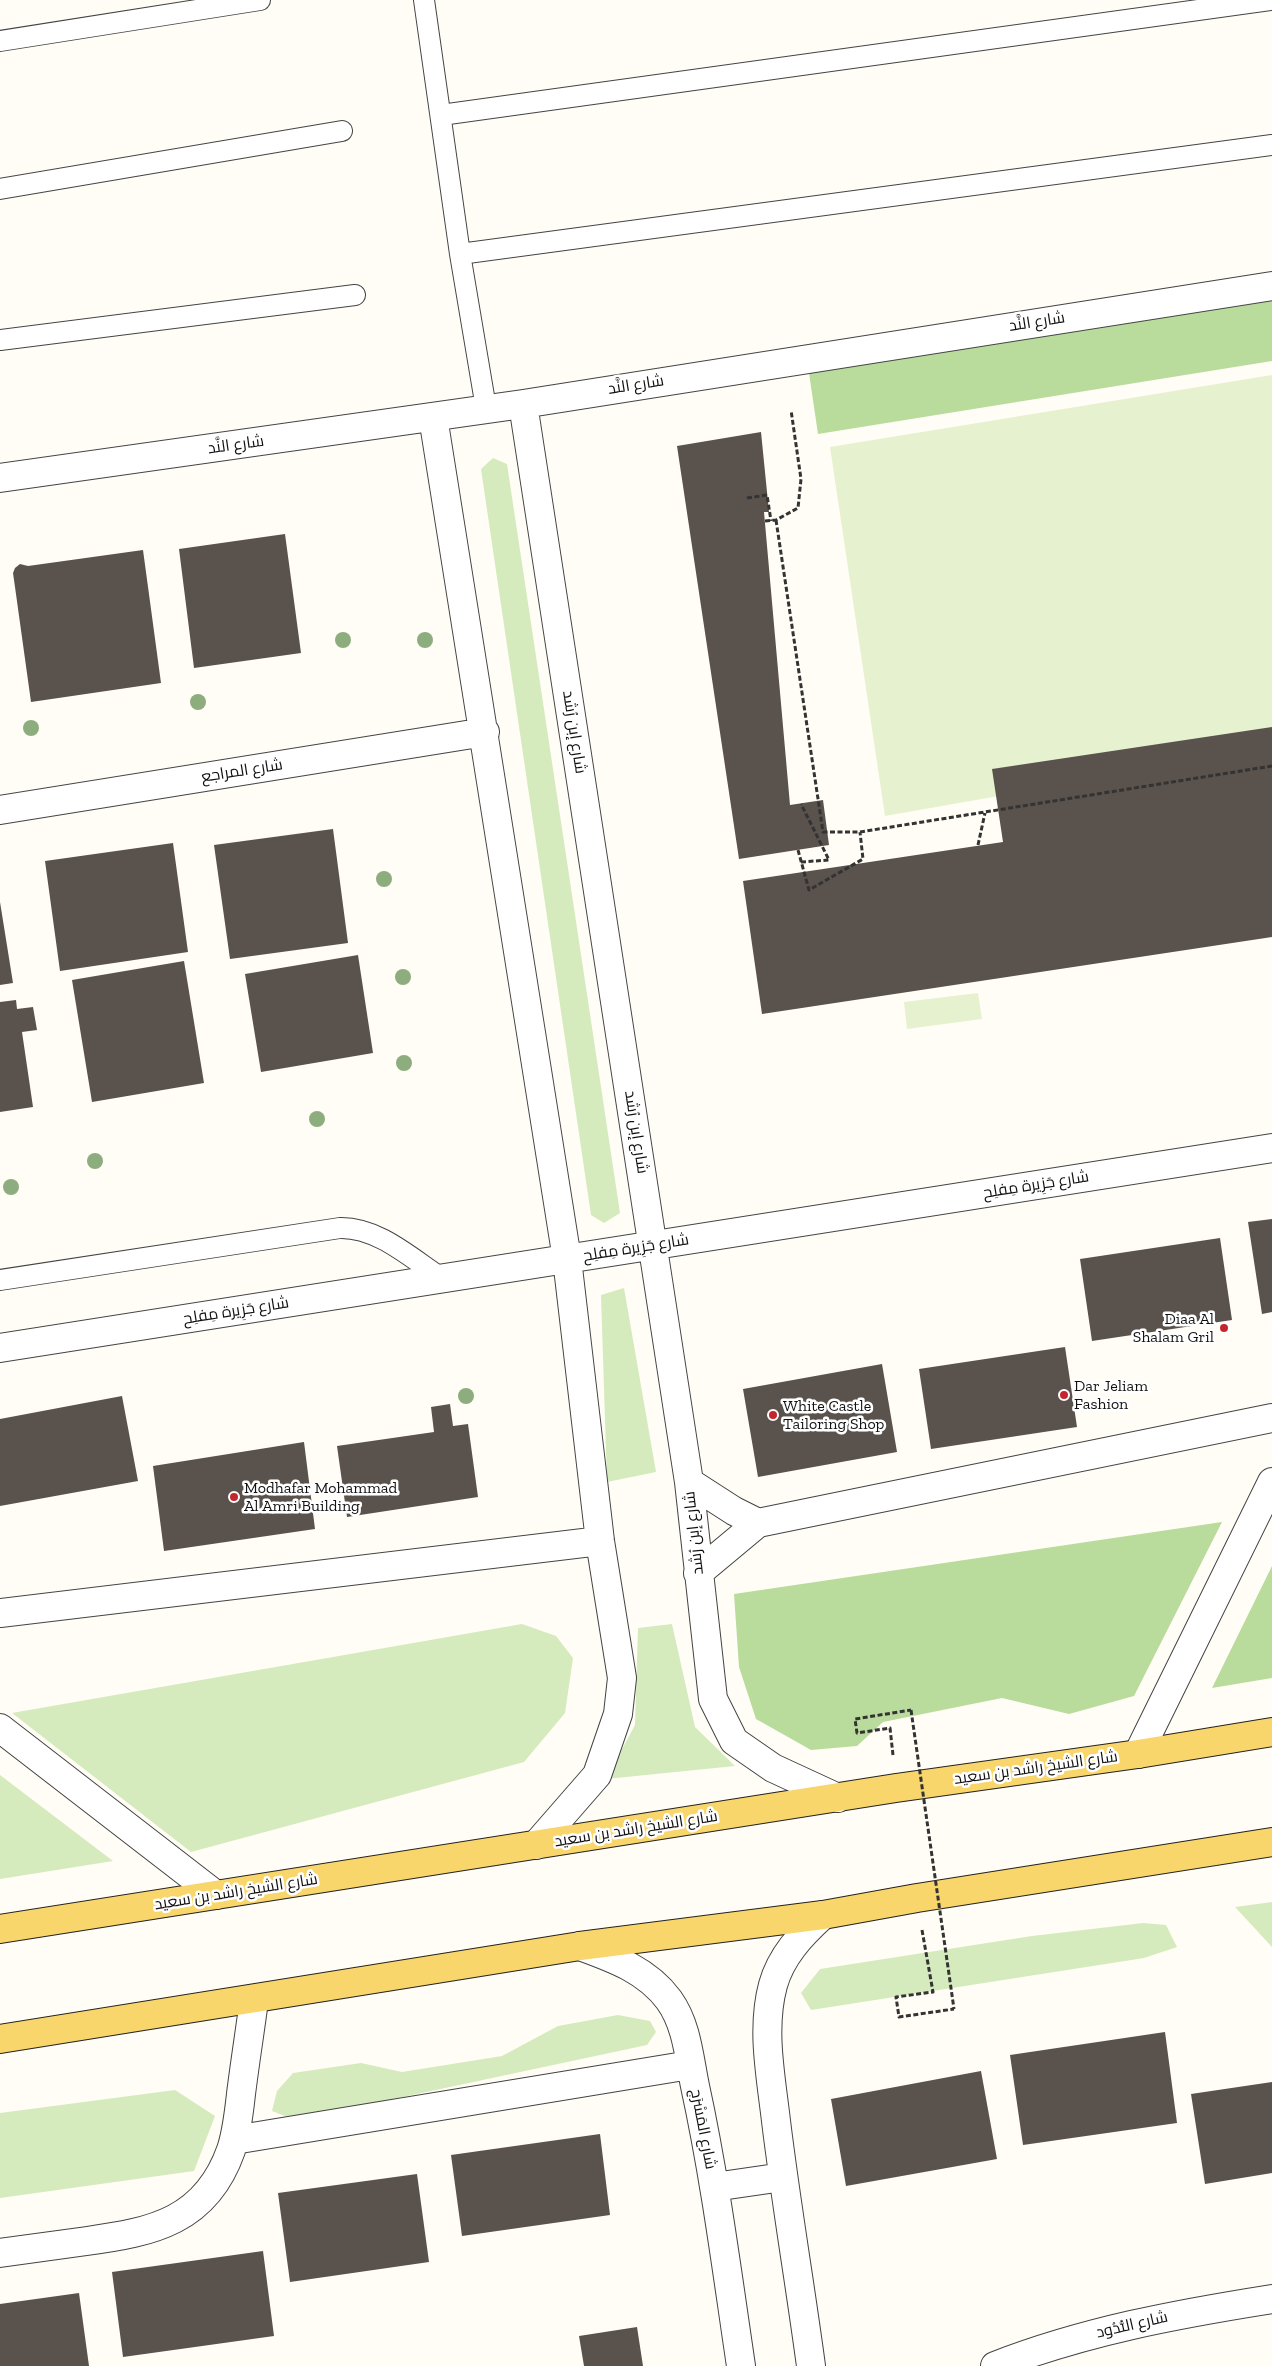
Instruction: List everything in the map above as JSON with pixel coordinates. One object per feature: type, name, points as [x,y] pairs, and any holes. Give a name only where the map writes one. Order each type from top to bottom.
[{"type":"main road","name":"شارع الشيخ راشد بن سعيد","points":[[0,1929],[1272,1732]]},
{"type":"main road","points":[[0,2039],[254,2000],[580,1946],[823,1915],[917,1898],[1272,1842]]},
{"type":"street","name":"شارع النَّد","points":[[0,478],[523,404],[1272,286]]},
{"type":"street","name":"شارع إبن رُشد","points":[[523,404],[689,1482],[713,1699],[734,1741],[773,1768],[838,1798]]},
{"type":"street","points":[[433,417],[485,732],[567,1259],[600,1541],[622,1678],[618,1714],[597,1776],[536,1845]]},
{"type":"street","name":"شارع المراجع","points":[[0,810],[485,732]]},
{"type":"street","name":"شارع جَزِيرة مِفلِح","points":[[0,1348],[1272,1148]]},
{"type":"street","points":[[698,1573],[758,1523],[1272,1418]]},
{"type":"street","points":[[689,1482],[734,1511],[758,1523]]},
{"type":"street","points":[[1138,1754],[1272,1482]]},
{"type":"street","points":[[0,1613],[600,1541]]},
{"type":"street","points":[[0,1728],[216,1895]]},
{"type":"street","points":[[823,1915],[801,1934],[784,1958],[773,1984],[768,2013],[768,2051],[783,2177],[809,2354],[825,2360],[834,2366]]},
{"type":"street","name":"شارع المَسْرَج","points":[[580,1946],[631,1966],[652,1981],[669,1999],[682,2021],[708,2149],[741,2366]]},
{"type":"street","points":[[0,2254],[134,2235],[160,2227],[184,2214],[204,2196],[220,2174],[234,2140],[254,2000]]},
{"type":"street","points":[[234,2140],[690,2065]]},
{"type":"street","points":[[714,2187],[783,2177]]},
{"type":"street","name":"شارع النُّدُود","points":[[995,2366],[1096,2332],[1168,2316],[1272,2299]]},
{"type":"lane","points":[[0,41],[260,0]]},
{"type":"lane","points":[[424,0],[460,254],[486,408]]},
{"type":"lane","points":[[441,115],[1270,0]]},
{"type":"lane","points":[[0,190],[342,131]]},
{"type":"lane","points":[[460,254],[1272,145]]},
{"type":"lane","points":[[0,340],[355,295]]},
{"type":"lane","points":[[0,1280],[352,1228],[382,1239],[442,1278]]},
{"type":"path","points":[[765,521],[776,520],[798,508],[802,479],[791,410]]},
{"type":"path","points":[[747,498],[766,496],[771,521]]},
{"type":"path","points":[[776,520],[824,832],[860,832],[1272,766]]},
{"type":"path","points":[[801,804],[829,860],[801,862]]},
{"type":"path","points":[[978,846],[985,813]]},
{"type":"path","points":[[798,850],[809,890],[863,859],[860,832]]},
{"type":"path","points":[[890,1728],[856,1733],[855,1719],[911,1710],[954,2009],[899,2017],[896,1997],[932,1992],[917,1898]]},
{"type":"green space","points":[[1272,299],[1272,361],[818,434],[809,373]]},
{"type":"green space","points":[[1272,375],[1272,748],[885,816],[830,447]]},
{"type":"green space","points":[[493,458],[507,464],[620,1213],[604,1223],[591,1215],[481,469]]},
{"type":"green space","points":[[978,993],[982,1019],[907,1029],[904,1002]]},
{"type":"green space","points":[[624,1288],[656,1472],[607,1482],[601,1295]]},
{"type":"green space","points":[[1222,1522],[1134,1696],[1069,1714],[1002,1698],[883,1722],[857,1746],[811,1750],[756,1719],[739,1667],[734,1594]]},
{"type":"green space","points":[[1272,1566],[1272,1678],[1212,1688]]},
{"type":"green space","points":[[522,1624],[556,1636],[573,1658],[565,1713],[524,1762],[191,1852],[12,1713]]},
{"type":"green space","points":[[672,1624],[695,1727],[735,1766],[606,1779],[635,1725],[638,1628]]},
{"type":"green space","points":[[0,1775],[113,1861],[0,1879]]},
{"type":"green space","points":[[1272,1902],[1272,1947],[1235,1907]]},
{"type":"green space","points":[[1143,1923],[1166,1925],[1177,1947],[1144,1958],[811,2010],[801,1993],[820,1969],[1032,1936]]},
{"type":"green space","points":[[618,2015],[650,2021],[656,2032],[647,2045],[295,2120],[272,2111],[277,2091],[293,2073],[361,2063],[402,2072],[502,2056],[558,2026]]},
{"type":"green space","points":[[175,2090],[215,2116],[194,2171],[0,2198],[0,2113]]},
{"type":"building","points":[[761,432],[769,512],[764,512],[790,805],[823,800],[829,845],[739,859],[677,446]]},
{"type":"building","points":[[285,534],[301,653],[194,668],[179,549]]},
{"type":"building","points":[[143,550],[161,683],[31,702],[13,573],[15,568],[20,564],[28,566]]},
{"type":"building","points":[[1272,727],[1272,937],[762,1014],[743,881],[1003,842],[992,769]]},
{"type":"building","points":[[333,829],[348,943],[230,959],[214,845]]},
{"type":"building","points":[[173,843],[188,952],[60,971],[45,861]]},
{"type":"building","points":[[0,902],[13,983],[0,985]]},
{"type":"building","points":[[358,955],[373,1053],[261,1072],[245,974]]},
{"type":"building","points":[[184,961],[204,1083],[92,1102],[72,980]]},
{"type":"building","points":[[16,1000],[17,1009],[33,1007],[37,1030],[22,1032],[33,1107],[0,1112],[0,1002]]},
{"type":"building","points":[[1272,1219],[1272,1312],[1262,1314],[1248,1222]]},
{"type":"building","points":[[1220,1238],[1232,1320],[1092,1341],[1080,1259]]},
{"type":"building","points":[[1065,1347],[1077,1427],[931,1449],[919,1369]]},
{"type":"building","points":[[882,1364],[897,1452],[758,1477],[743,1389]]},
{"type":"building","points":[[122,1396],[138,1481],[0,1506],[0,1419]]},
{"type":"building","points":[[450,1404],[453,1426],[468,1424],[478,1497],[347,1517],[337,1446],[434,1432],[431,1407]]},
{"type":"building","name":"Modhafar Mohammad Al Amri Building","points":[[304,1442],[315,1529],[164,1551],[153,1466]]},
{"type":"building","points":[[1165,2032],[1177,2123],[1023,2145],[1010,2055]]},
{"type":"building","points":[[981,2071],[997,2159],[846,2186],[831,2099]]},
{"type":"building","points":[[1272,2082],[1272,2173],[1205,2184],[1191,2094]]},
{"type":"building","points":[[600,2134],[610,2215],[462,2236],[451,2155]]},
{"type":"building","points":[[417,2174],[429,2262],[290,2282],[278,2193]]},
{"type":"building","points":[[263,2251],[274,2336],[123,2357],[112,2272]]},
{"type":"building","points":[[79,2293],[89,2366],[0,2366],[0,2304]]},
{"type":"building","points":[[637,2327],[643,2366],[584,2366],[579,2336]]},
{"type":"place","name":"Diaa Al Shalam Gril","points":[[1224,1328]]},
{"type":"place","name":"Dar Jeliam Fashion","points":[[1064,1395]]},
{"type":"place","name":"White Castle Tailoring Shop","points":[[773,1415]]},
{"type":"place","name":"Modhafar Mohammad Al Amri Building","points":[[234,1497]]}]
